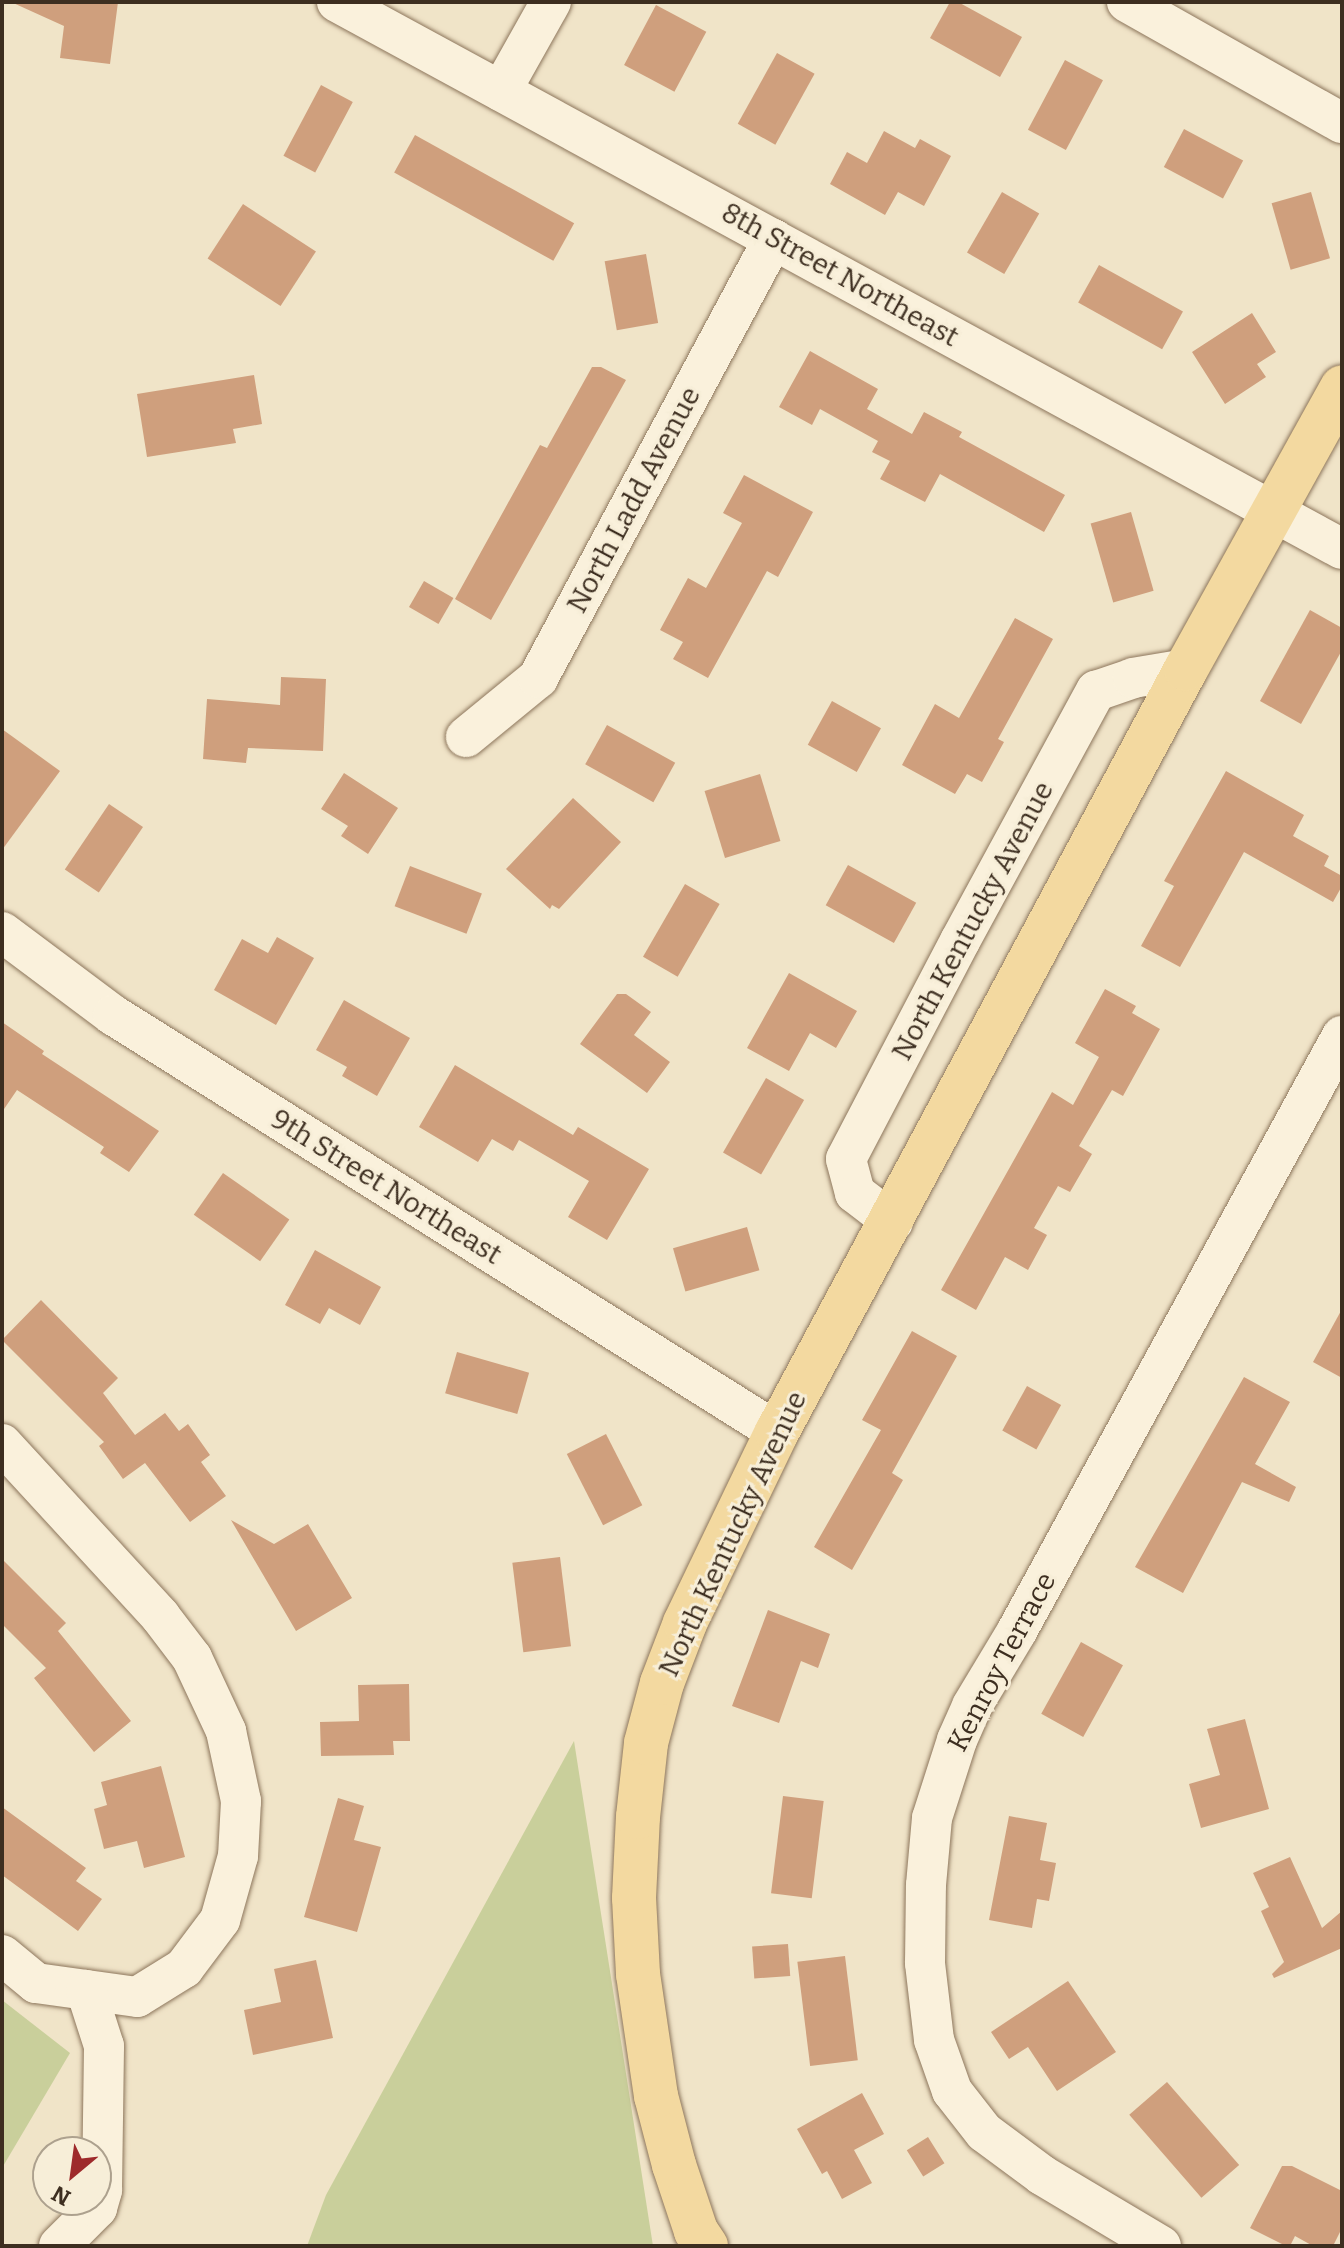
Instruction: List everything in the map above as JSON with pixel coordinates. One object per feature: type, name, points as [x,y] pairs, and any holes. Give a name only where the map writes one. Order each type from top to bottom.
[{"type":"main road","name":"North Kentucky Avenue","points":[[706,2246],[696,2231],[674,2165],[656,2096],[643,2009],[634,1898],[646,1743],[662,1683],[685,1623],[777,1432],[893,1222],[1186,669],[1342,387]]},
{"type":"street","name":"8th Street Northeast","points":[[337,2],[1342,549]]},
{"type":"street","points":[[501,91],[551,2]]},
{"type":"street","points":[[1127,2],[1342,123]]},
{"type":"street","name":"North Ladd Avenue","points":[[466,737],[538,678],[773,239]]},
{"type":"street","name":"North Kentucky Avenue","points":[[893,1222],[855,1193],[846,1159],[960,941],[1096,691],[1133,678],[1186,669]]},
{"type":"street","name":"9th Street Northeast","points":[[2,932],[113,1015],[777,1432]]},
{"type":"street","name":"Kenroy Terrace","points":[[1161,2246],[1031,2167],[984,2132],[952,2091],[934,2040],[925,1963],[926,1885],[932,1818],[957,1740],[972,1706],[1017,1631],[1342,1036]]},
{"type":"street","points":[[2,1444],[160,1616],[192,1658],[226,1731],[241,1801],[238,1856],[220,1920],[184,1968],[137,1997],[36,1983],[2,1955]]},
{"type":"street","points":[[59,2246],[97,2208],[102,2190],[104,2046],[86,1990]]},
{"type":"green space","points":[[574,1741],[653,2246],[307,2246],[326,2195]]},
{"type":"green space","points":[[2,2000],[70,2053],[2,2168]]},
{"type":"building","points":[[11,2],[118,2],[110,64],[60,58],[64,26]]},
{"type":"building","points":[[950,2],[958,2],[1022,37],[1000,77],[930,38]]},
{"type":"building","points":[[656,5],[706,32],[674,92],[624,65]]},
{"type":"building","points":[[777,53],[815,74],[775,145],[738,124]]},
{"type":"building","points":[[1065,60],[1103,80],[1066,150],[1028,130]]},
{"type":"building","points":[[321,85],[353,102],[315,173],[283,156]]},
{"type":"building","points":[[1184,129],[1243,160],[1223,198],[1164,167]]},
{"type":"building","points":[[884,131],[915,148],[920,139],[951,156],[924,206],[898,192],[885,215],[830,184],[847,152],[867,163]]},
{"type":"building","points":[[415,135],[574,223],[553,261],[394,173]]},
{"type":"building","points":[[1002,192],[1039,213],[1004,274],[967,253]]},
{"type":"building","points":[[1311,192],[1330,258],[1291,270],[1272,203]]},
{"type":"building","points":[[243,204],[316,251],[281,306],[208,259]]},
{"type":"building","points":[[646,254],[658,323],[617,330],[605,261]]},
{"type":"building","points":[[1099,265],[1183,312],[1162,349],[1078,303]]},
{"type":"building","points":[[1252,313],[1276,352],[1257,364],[1266,377],[1225,404],[1192,352]]},
{"type":"building","points":[[810,351],[878,389],[867,409],[912,434],[924,412],[962,432],[959,437],[1065,495],[1044,532],[940,474],[925,502],[880,479],[890,461],[872,452],[878,441],[820,409],[812,425],[779,407]]},
{"type":"building","points":[[592,367],[601,367],[626,380],[491,620],[455,599],[540,445],[547,448]]},
{"type":"building","points":[[254,375],[262,424],[233,429],[236,443],[147,457],[137,394]]},
{"type":"building","points":[[744,475],[813,512],[778,577],[767,571],[708,678],[673,659],[683,642],[660,630],[688,578],[706,588],[742,523],[723,513]]},
{"type":"building","points":[[1131,512],[1154,591],[1113,602],[1091,524]]},
{"type":"building","points":[[424,581],[453,598],[438,624],[409,607]]},
{"type":"building","points":[[1310,610],[1342,628],[1342,650],[1301,724],[1260,701]]},
{"type":"building","points":[[1015,618],[1053,639],[998,739],[1004,742],[982,782],[967,774],[955,794],[902,765],[935,704],[959,718]]},
{"type":"building","points":[[281,677],[326,679],[323,751],[248,748],[246,763],[203,759],[207,699],[280,705]]},
{"type":"building","points":[[832,701],[881,728],[857,772],[808,745]]},
{"type":"building","points":[[607,725],[675,763],[653,802],[585,764]]},
{"type":"building","points":[[2,729],[60,771],[2,850]]},
{"type":"building","points":[[1226,771],[1304,815],[1293,836],[1329,856],[1324,866],[1342,876],[1342,886],[1333,902],[1244,852],[1180,967],[1141,946],[1174,886],[1164,881]]},
{"type":"building","points":[[344,773],[398,808],[368,854],[341,836],[348,826],[321,809]]},
{"type":"building","points":[[760,774],[780,841],[725,858],[705,791]]},
{"type":"building","points":[[573,798],[621,842],[559,909],[552,905],[550,909],[506,869]]},
{"type":"building","points":[[109,804],[143,827],[99,892],[65,869]]},
{"type":"building","points":[[848,865],[916,903],[894,943],[826,905]]},
{"type":"building","points":[[410,866],[482,894],[466,934],[395,906]]},
{"type":"building","points":[[685,884],[720,904],[678,977],[643,957]]},
{"type":"building","points":[[277,937],[314,958],[276,1025],[214,990],[242,939],[268,953]]},
{"type":"building","points":[[789,973],[857,1011],[836,1048],[810,1033],[789,1071],[747,1048]]},
{"type":"building","points":[[1105,989],[1136,1006],[1132,1013],[1160,1029],[1123,1096],[1112,1090],[1079,1146],[1092,1154],[1070,1192],[1058,1186],[1034,1228],[1047,1235],[1028,1270],[1005,1257],[976,1310],[941,1290],[1052,1092],[1073,1105],[1099,1057],[1075,1043]]},
{"type":"building","points":[[617,994],[626,994],[651,1012],[634,1035],[670,1062],[647,1093],[580,1044]]},
{"type":"building","points":[[344,1000],[410,1038],[377,1096],[342,1076],[347,1067],[316,1050]]},
{"type":"building","points":[[2,1022],[44,1051],[42,1054],[159,1131],[129,1172],[100,1153],[104,1147],[17,1090],[2,1112]]},
{"type":"building","points":[[455,1065],[573,1135],[578,1127],[649,1169],[607,1240],[568,1217],[589,1181],[519,1140],[513,1151],[492,1139],[478,1162],[419,1127]]},
{"type":"building","points":[[766,1078],[804,1100],[761,1174],[723,1152]]},
{"type":"building","points":[[223,1173],[289,1219],[260,1261],[194,1215]]},
{"type":"building","points":[[747,1227],[759,1270],[685,1291],[673,1248]]},
{"type":"building","points":[[315,1250],[381,1287],[360,1325],[329,1308],[320,1324],[285,1305]]},
{"type":"building","points":[[41,1300],[118,1378],[103,1393],[135,1435],[165,1413],[179,1431],[188,1424],[210,1455],[201,1462],[226,1496],[190,1522],[145,1463],[123,1479],[99,1446],[104,1442],[2,1340]]},
{"type":"building","points":[[1342,1309],[1342,1378],[1313,1362]]},
{"type":"building","points":[[912,1331],[957,1356],[892,1473],[903,1480],[852,1570],[814,1547],[881,1430],[862,1420]]},
{"type":"building","points":[[457,1352],[529,1373],[517,1414],[445,1393]]},
{"type":"building","points":[[1244,1377],[1290,1402],[1255,1464],[1296,1487],[1289,1502],[1242,1482],[1183,1593],[1135,1567]]},
{"type":"building","points":[[1027,1386],[1061,1405],[1036,1450],[1002,1431]]},
{"type":"building","points":[[606,1434],[642,1505],[603,1525],[567,1454]]},
{"type":"building","points":[[231,1520],[274,1544],[308,1524],[352,1598],[296,1631]]},
{"type":"building","points":[[560,1557],[571,1646],[523,1652],[512,1563]]},
{"type":"building","points":[[2,1559],[66,1623],[58,1631],[131,1721],[94,1752],[34,1678],[46,1668],[2,1624]]},
{"type":"building","points":[[768,1610],[830,1634],[818,1668],[801,1661],[779,1723],[732,1706]]},
{"type":"building","points":[[1081,1642],[1123,1665],[1083,1737],[1041,1714]]},
{"type":"building","points":[[409,1684],[410,1741],[393,1741],[394,1755],[321,1756],[320,1722],[359,1721],[358,1685]]},
{"type":"building","points":[[1245,1719],[1269,1809],[1201,1828],[1189,1784],[1220,1775],[1207,1729]]},
{"type":"building","points":[[161,1766],[185,1857],[144,1868],[137,1841],[104,1849],[94,1809],[107,1805],[101,1782]]},
{"type":"building","points":[[783,1796],[824,1801],[812,1898],[771,1893]]},
{"type":"building","points":[[338,1798],[364,1806],[354,1840],[381,1847],[357,1932],[304,1917]]},
{"type":"building","points":[[2,1807],[86,1868],[76,1881],[102,1899],[78,1931],[2,1875]]},
{"type":"building","points":[[1009,1816],[1047,1823],[1040,1860],[1056,1863],[1049,1901],[1037,1899],[1032,1928],[989,1920]]},
{"type":"building","points":[[1290,1857],[1322,1928],[1342,1911],[1342,1948],[1274,1978],[1272,1974],[1284,1962],[1261,1911],[1269,1907],[1253,1873]]},
{"type":"building","points":[[788,1944],[790,1976],[754,1978],[752,1947]]},
{"type":"building","points":[[845,1956],[858,2060],[810,2066],[797,1962]]},
{"type":"building","points":[[316,1960],[333,2038],[253,2055],[244,2010],[281,2002],[274,1969]]},
{"type":"building","points":[[1068,1981],[1116,2052],[1057,2091],[1028,2047],[1009,2059],[991,2032]]},
{"type":"building","points":[[1167,2082],[1239,2165],[1201,2198],[1129,2115]]},
{"type":"building","points":[[862,2093],[884,2134],[854,2150],[872,2183],[842,2199],[827,2171],[822,2174],[797,2129]]},
{"type":"building","points":[[928,2137],[944,2163],[923,2177],[907,2150]]},
{"type":"building","points":[[1282,2166],[1292,2166],[1342,2191],[1342,2228],[1333,2246],[1313,2246],[1295,2236],[1290,2246],[1286,2246],[1250,2228]]}]
